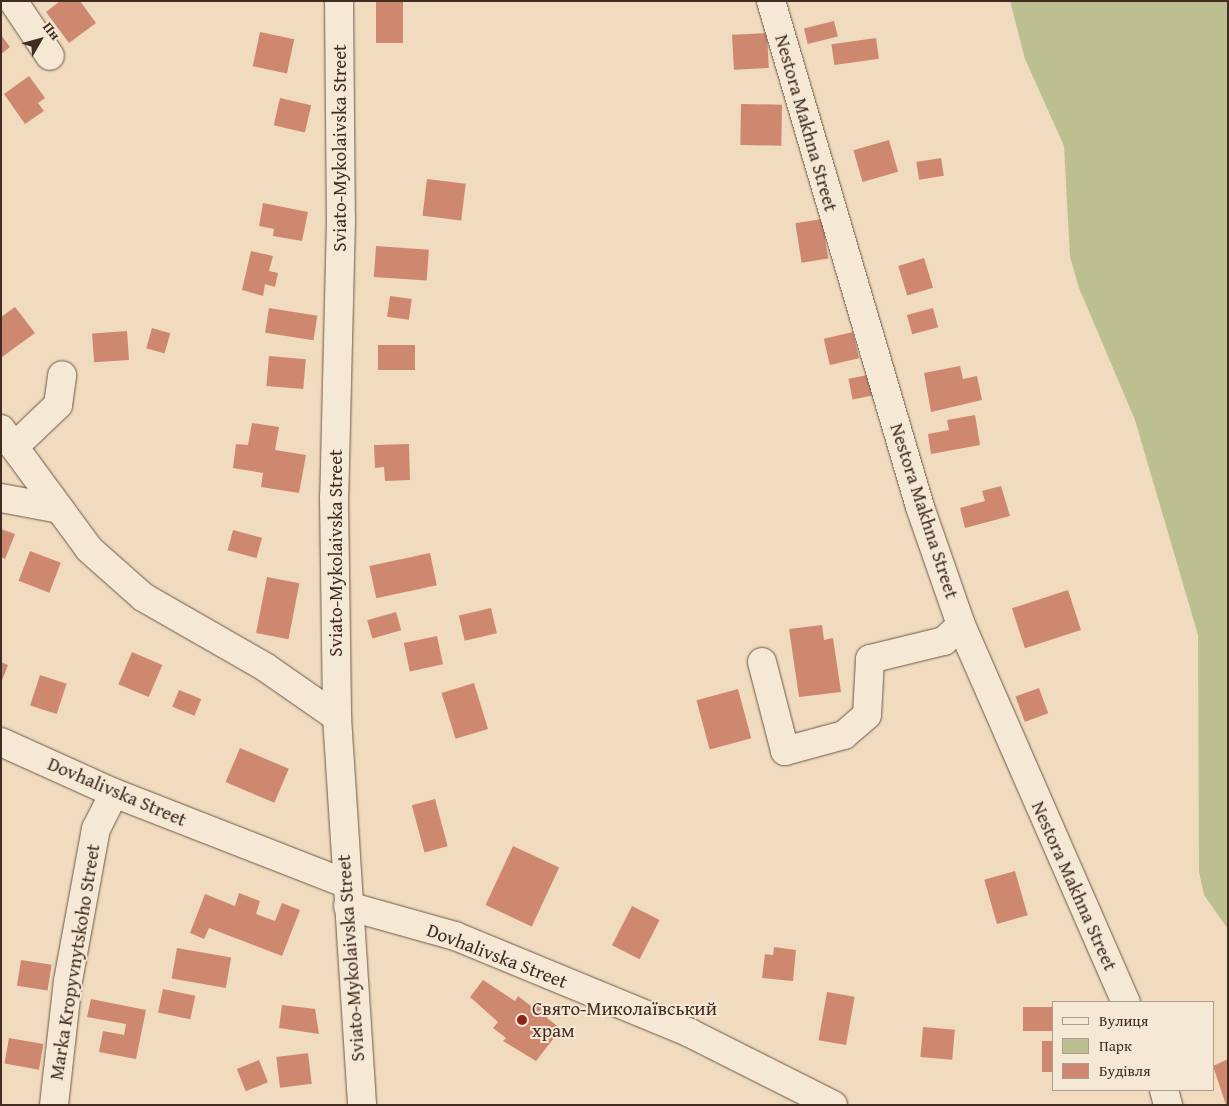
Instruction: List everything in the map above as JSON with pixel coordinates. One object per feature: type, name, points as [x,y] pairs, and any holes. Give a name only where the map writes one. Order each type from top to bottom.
[{"type":"street","points":[[13,1],[50,56]]},
{"type":"street","name":"Sviato-Mykolaivska Street","points":[[339,1],[341,219],[334,497],[337,717],[362,1105]]},
{"type":"street","name":"Nestora Makhna Street","points":[[771,1],[920,507],[961,625],[1126,1001]]},
{"type":"street","points":[[62,375],[58,405],[8,438],[89,549],[143,597],[265,667],[337,717]]},
{"type":"street","points":[[1,498],[60,510]]},
{"type":"street","points":[[762,662],[785,751],[844,735],[867,714],[870,659],[944,641],[961,625]]},
{"type":"street","name":"Dovhalivska Street","points":[[1,742],[347,894],[455,936],[690,1033],[832,1105]]},
{"type":"street","name":"Marka Kropyvnytskoho Street","points":[[54,1105],[68,981],[96,829],[114,793]]},
{"type":"street","points":[[1164,1091],[1168,1105]]},
{"type":"green space","points":[[1010,1],[1228,1],[1228,929],[1204,895],[1199,872],[1198,635],[1135,420],[1079,288],[1070,257],[1064,146],[1025,59]]},
{"type":"building","points":[[60,1],[80,1],[96,23],[69,43],[46,12]]},
{"type":"building","points":[[376,1],[403,1],[403,43],[376,43]]},
{"type":"building","points":[[834,21],[838,37],[808,44],[804,28]]},
{"type":"building","points":[[260,32],[294,39],[287,74],[253,66]]},
{"type":"building","points":[[767,33],[769,68],[734,70],[732,35]]},
{"type":"building","points":[[1,35],[10,47],[1,54]]},
{"type":"building","points":[[876,38],[879,59],[834,65],[831,44]]},
{"type":"building","points":[[29,76],[45,98],[38,103],[44,111],[25,124],[4,94]]},
{"type":"building","points":[[280,98],[311,105],[305,132],[274,125]]},
{"type":"building","points":[[741,104],[782,105],[781,146],[740,145]]},
{"type":"building","points":[[889,140],[898,172],[863,182],[853,150]]},
{"type":"building","points":[[941,158],[944,176],[919,180],[916,162]]},
{"type":"building","points":[[427,179],[466,184],[461,220],[422,216]]},
{"type":"building","points":[[263,203],[308,212],[302,241],[273,236],[274,229],[259,226]]},
{"type":"building","points":[[822,219],[828,259],[802,263],[795,223]]},
{"type":"building","points":[[376,246],[429,250],[427,281],[374,277]]},
{"type":"building","points":[[251,251],[273,256],[269,271],[278,273],[275,287],[265,284],[263,296],[242,290]]},
{"type":"building","points":[[924,258],[933,288],[907,296],[898,266]]},
{"type":"building","points":[[390,296],[412,299],[409,320],[387,317]]},
{"type":"building","points":[[15,307],[35,333],[2,357],[1,317]]},
{"type":"building","points":[[269,308],[317,316],[313,340],[265,333]]},
{"type":"building","points":[[933,308],[938,327],[912,334],[907,315]]},
{"type":"building","points":[[152,328],[170,333],[164,353],[146,348]]},
{"type":"building","points":[[127,331],[129,360],[94,362],[92,333]]},
{"type":"building","points":[[853,332],[859,358],[830,365],[824,339]]},
{"type":"building","points":[[378,345],[415,345],[415,370],[378,370]]},
{"type":"building","points":[[269,356],[306,359],[303,389],[266,386]]},
{"type":"building","points":[[960,366],[963,379],[977,376],[982,400],[931,412],[924,373]]},
{"type":"building","points":[[873,374],[877,395],[852,399],[848,379]]},
{"type":"building","points":[[975,415],[980,445],[931,454],[928,434],[949,430],[947,420]]},
{"type":"building","points":[[252,423],[279,427],[275,450],[306,455],[299,493],[261,487],[263,473],[233,468],[236,444],[248,445]]},
{"type":"building","points":[[409,444],[410,480],[385,481],[384,467],[375,468],[374,445]]},
{"type":"building","points":[[1001,486],[1010,516],[965,528],[960,508],[985,501],[982,491]]},
{"type":"building","points":[[1,529],[15,534],[5,559],[1,557]]},
{"type":"building","points":[[233,530],[262,538],[257,558],[228,550]]},
{"type":"building","points":[[30,551],[61,563],[49,593],[19,581]]},
{"type":"building","points":[[430,553],[437,585],[376,598],[369,566]]},
{"type":"building","points":[[267,577],[299,583],[289,639],[256,633]]},
{"type":"building","points":[[1068,590],[1081,630],[1025,648],[1012,608]]},
{"type":"building","points":[[491,608],[497,633],[465,641],[459,615]]},
{"type":"building","points":[[396,612],[401,630],[372,639],[367,620]]},
{"type":"building","points":[[822,625],[824,640],[833,638],[841,692],[799,697],[789,629]]},
{"type":"building","points":[[437,636],[443,664],[410,671],[404,643]]},
{"type":"building","points":[[132,652],[162,665],[149,697],[118,684]]},
{"type":"building","points":[[1,662],[8,665],[1,683]]},
{"type":"building","points":[[40,675],[67,684],[57,714],[30,705]]},
{"type":"building","points":[[474,683],[488,729],[456,739],[441,693]]},
{"type":"building","points":[[1039,688],[1048,713],[1025,722],[1016,697]]},
{"type":"building","points":[[738,689],[751,738],[710,749],[696,700]]},
{"type":"building","points":[[179,690],[201,699],[195,716],[172,707]]},
{"type":"building","points":[[240,748],[289,769],[274,803],[226,782]]},
{"type":"building","points":[[435,799],[448,846],[424,853],[412,805]]},
{"type":"building","points":[[513,846],[559,868],[532,926],[486,905]]},
{"type":"building","points":[[1015,871],[1028,915],[997,924],[984,880]]},
{"type":"building","points":[[239,893],[260,901],[256,914],[275,921],[282,903],[300,910],[282,956],[209,928],[204,939],[190,933],[205,894],[235,906]]},
{"type":"building","points":[[632,906],[660,920],[640,959],[612,945]]},
{"type":"building","points":[[774,947],[796,950],[793,981],[762,978],[765,954],[773,955]]},
{"type":"building","points":[[177,948],[231,958],[226,988],[172,979]]},
{"type":"building","points":[[21,960],[52,965],[48,991],[17,986]]},
{"type":"building","name":"Свято-Миколаївський храм","points":[[483,980],[515,1001],[518,996],[531,1006],[535,1001],[551,1013],[547,1018],[561,1029],[536,1061],[503,1041],[506,1038],[493,1028],[498,1022],[470,997]]},
{"type":"building","points":[[163,989],[195,996],[190,1019],[158,1012]]},
{"type":"building","points":[[827,992],[855,997],[846,1045],[818,1040]]},
{"type":"building","points":[[91,999],[146,1010],[136,1059],[99,1052],[103,1031],[124,1035],[126,1024],[87,1017]]},
{"type":"building","points":[[282,1005],[315,1009],[319,1034],[279,1028]]},
{"type":"building","points":[[1023,1007],[1052,1007],[1052,1031],[1023,1031]]},
{"type":"building","points":[[923,1027],[955,1030],[952,1060],[920,1057]]},
{"type":"building","points":[[9,1038],[43,1044],[39,1070],[4,1064]]},
{"type":"building","points":[[1042,1041],[1052,1041],[1052,1072],[1042,1072]]},
{"type":"building","points":[[308,1053],[312,1084],[280,1088],[276,1057]]},
{"type":"building","points":[[1228,1059],[1228,1105],[1226,1105],[1214,1066]]},
{"type":"building","points":[[259,1060],[268,1082],[246,1091],[237,1069]]},
{"type":"place","name":"Свято-Миколаївський храм","points":[[522,1020]]}]
